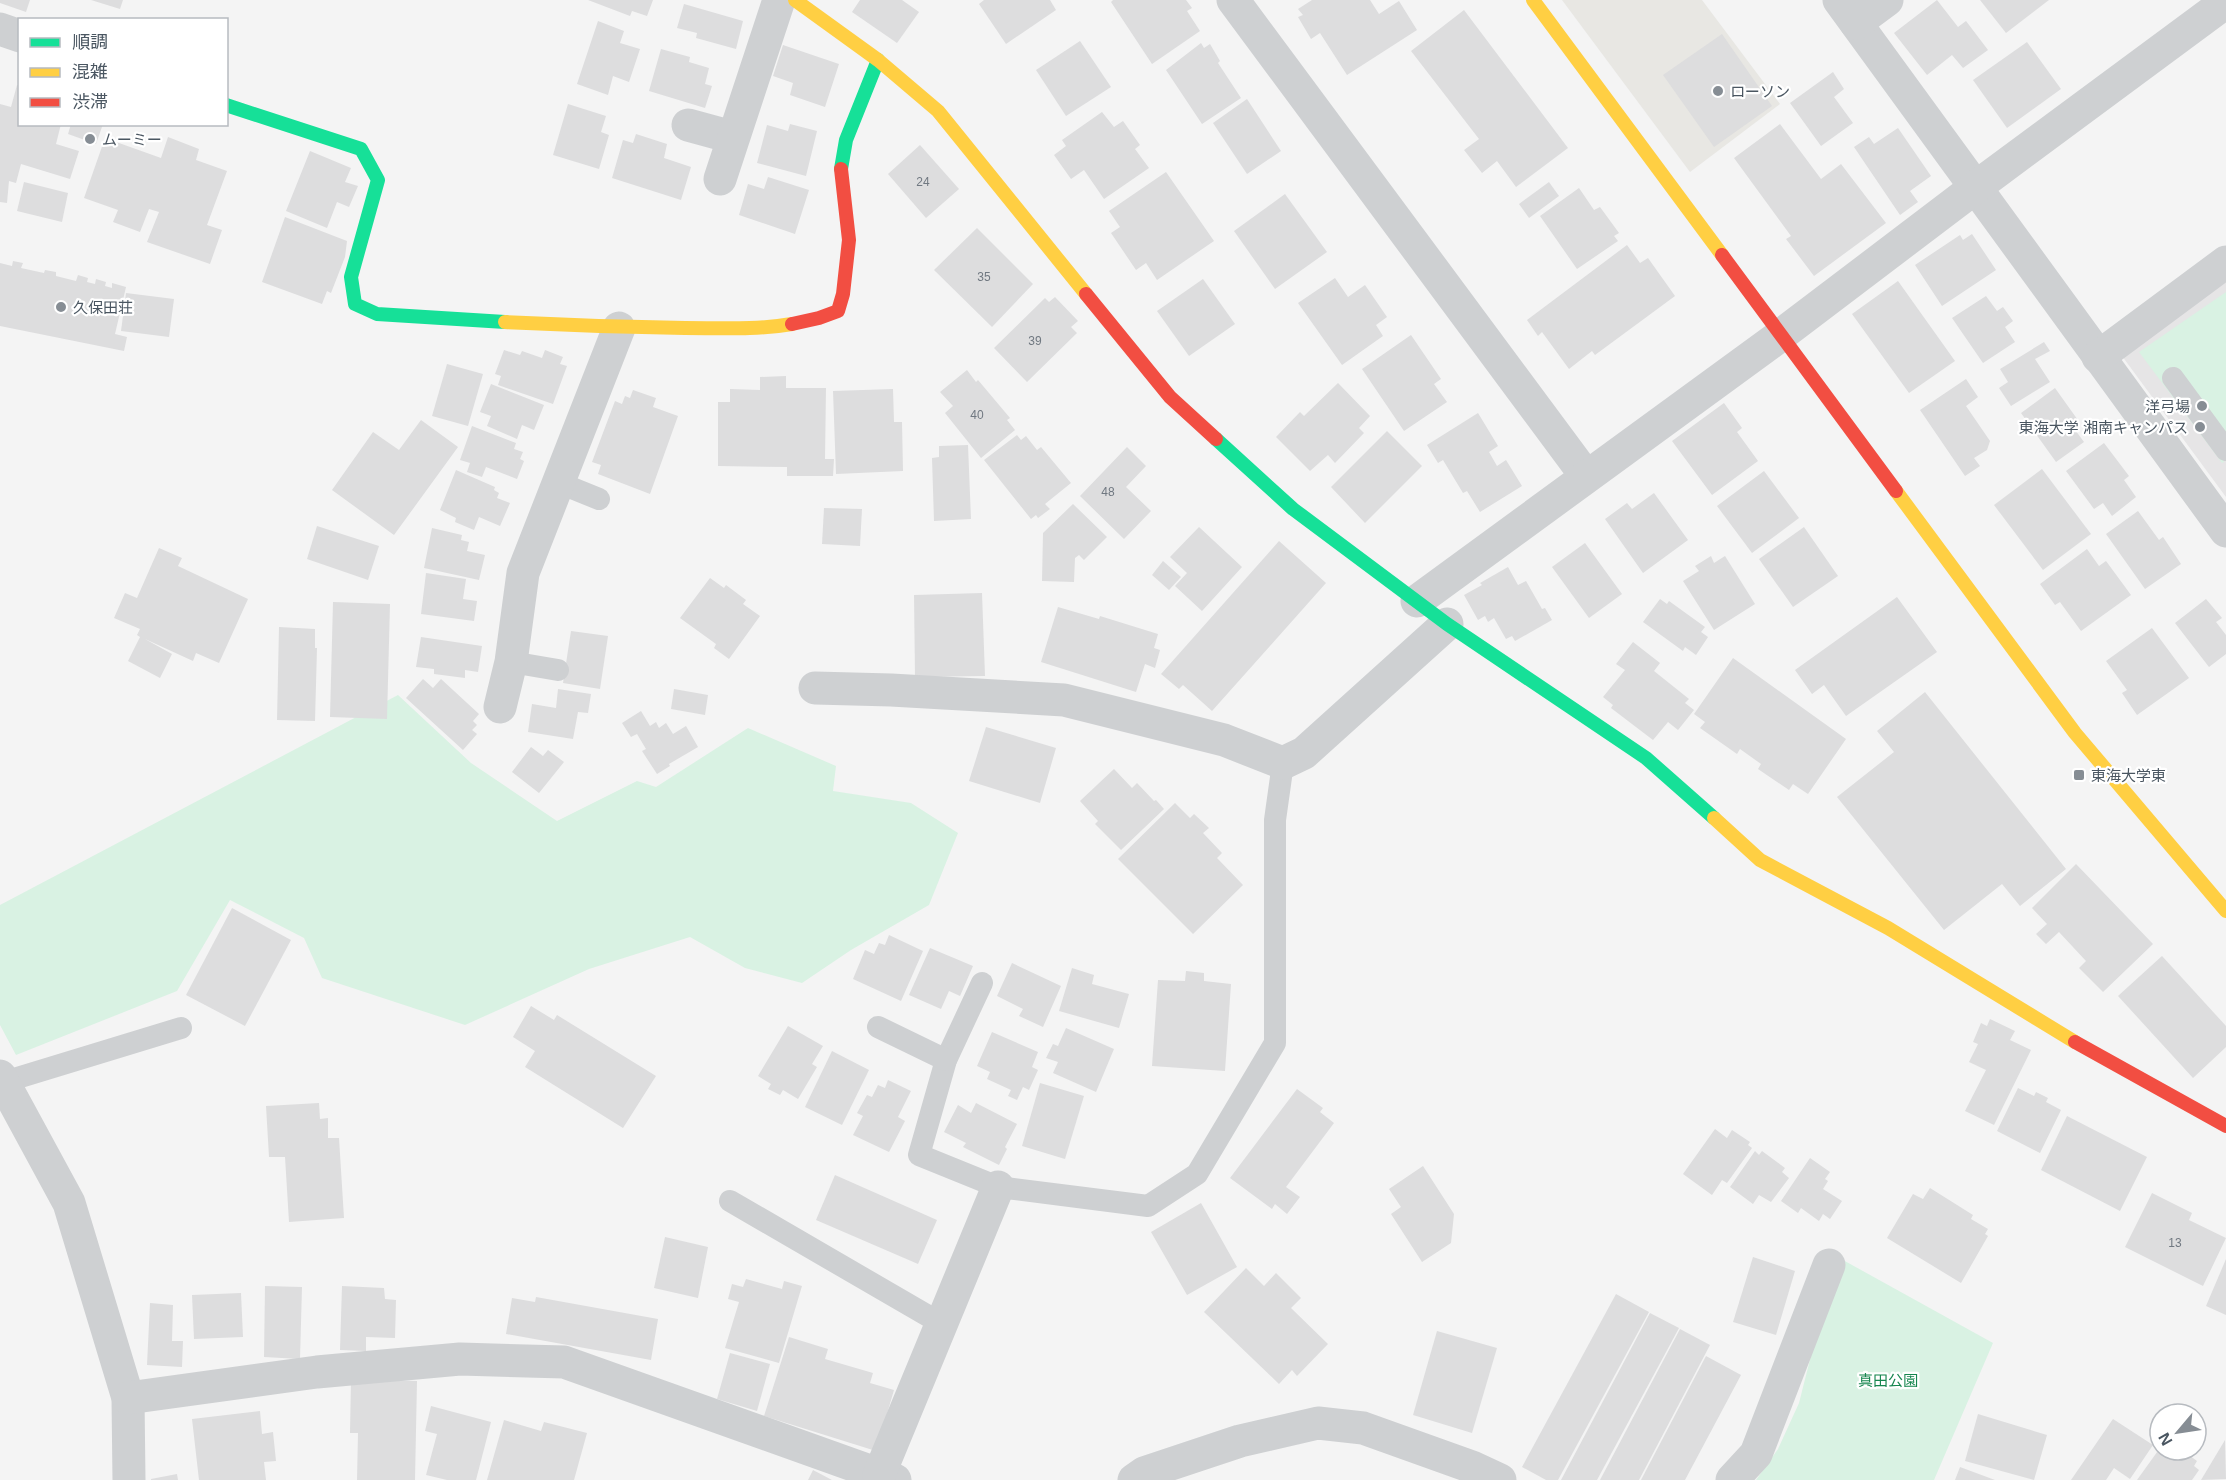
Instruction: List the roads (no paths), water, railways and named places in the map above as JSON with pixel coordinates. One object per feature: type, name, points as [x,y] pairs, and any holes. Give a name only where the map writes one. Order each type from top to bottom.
[{"type":"street","points":[[720,178],[732,137],[794,0],[878,60],[938,111],[1170,397],[1293,509],[1447,624],[1646,758],[1760,860],[1888,928],[2044,1025],[2226,1126]]},
{"type":"street","points":[[1233,0],[1586,477]]},
{"type":"street","points":[[1533,0],[2075,733],[2226,911]]},
{"type":"street","points":[[1887,0],[1848,11],[2226,531]]},
{"type":"street","points":[[1417,601],[1781,335],[1976,186],[2226,2]]},
{"type":"street","points":[[0,29],[18,35]]},
{"type":"street","points":[[228,106],[361,149],[378,180],[351,277],[356,304],[377,314],[619,328],[774,328],[815,321],[838,311],[843,294],[849,240],[841,167],[846,140],[878,60]]},
{"type":"street","points":[[688,124],[732,137]]},
{"type":"street","points":[[2098,357],[2226,262]]},
{"type":"street","points":[[500,707],[511,662],[523,573],[619,328]]},
{"type":"street","points":[[815,688],[1064,700],[1224,741],[1282,763],[1304,753],[1447,624]]},
{"type":"street","points":[[2,1079],[69,1203],[128,1398],[129,1480]]},
{"type":"street","points":[[128,1398],[317,1372],[460,1359],[564,1362],[887,1478],[942,1324],[998,1187]]},
{"type":"street","points":[[1732,1480],[1756,1454],[1829,1265]]},
{"type":"street","points":[[1134,1480],[1144,1473],[1240,1441],[1318,1424],[1363,1428],[1472,1467],[1500,1480]]},
{"type":"lane","points":[[2173,378],[2226,450]]},
{"type":"lane","points":[[557,482],[600,499]]},
{"type":"lane","points":[[511,662],[558,670]]},
{"type":"lane","points":[[982,983],[946,1059],[919,1155],[998,1187],[1148,1206],[1197,1174],[1275,1043],[1275,820],[1282,763]]},
{"type":"lane","points":[[878,1026],[946,1059]]},
{"type":"lane","points":[[2,1079],[181,1028]]},
{"type":"lane","points":[[730,1201],[942,1324]]},
{"type":"place","name":"ローソン","points":[[1718,91]]},
{"type":"place","name":"ムーミー","points":[[90,139]]},
{"type":"place","name":"久保田荘","points":[[61,307]]},
{"type":"place","name":"洋弓場","points":[[2202,406]]},
{"type":"place","name":"東海大学 湘南キャンパス","points":[[2200,427]]},
{"type":"place","name":"東海大学東","points":[[2079,775]]},
{"type":"park label","name":"真田公園","points":[[1888,1380]]}]
